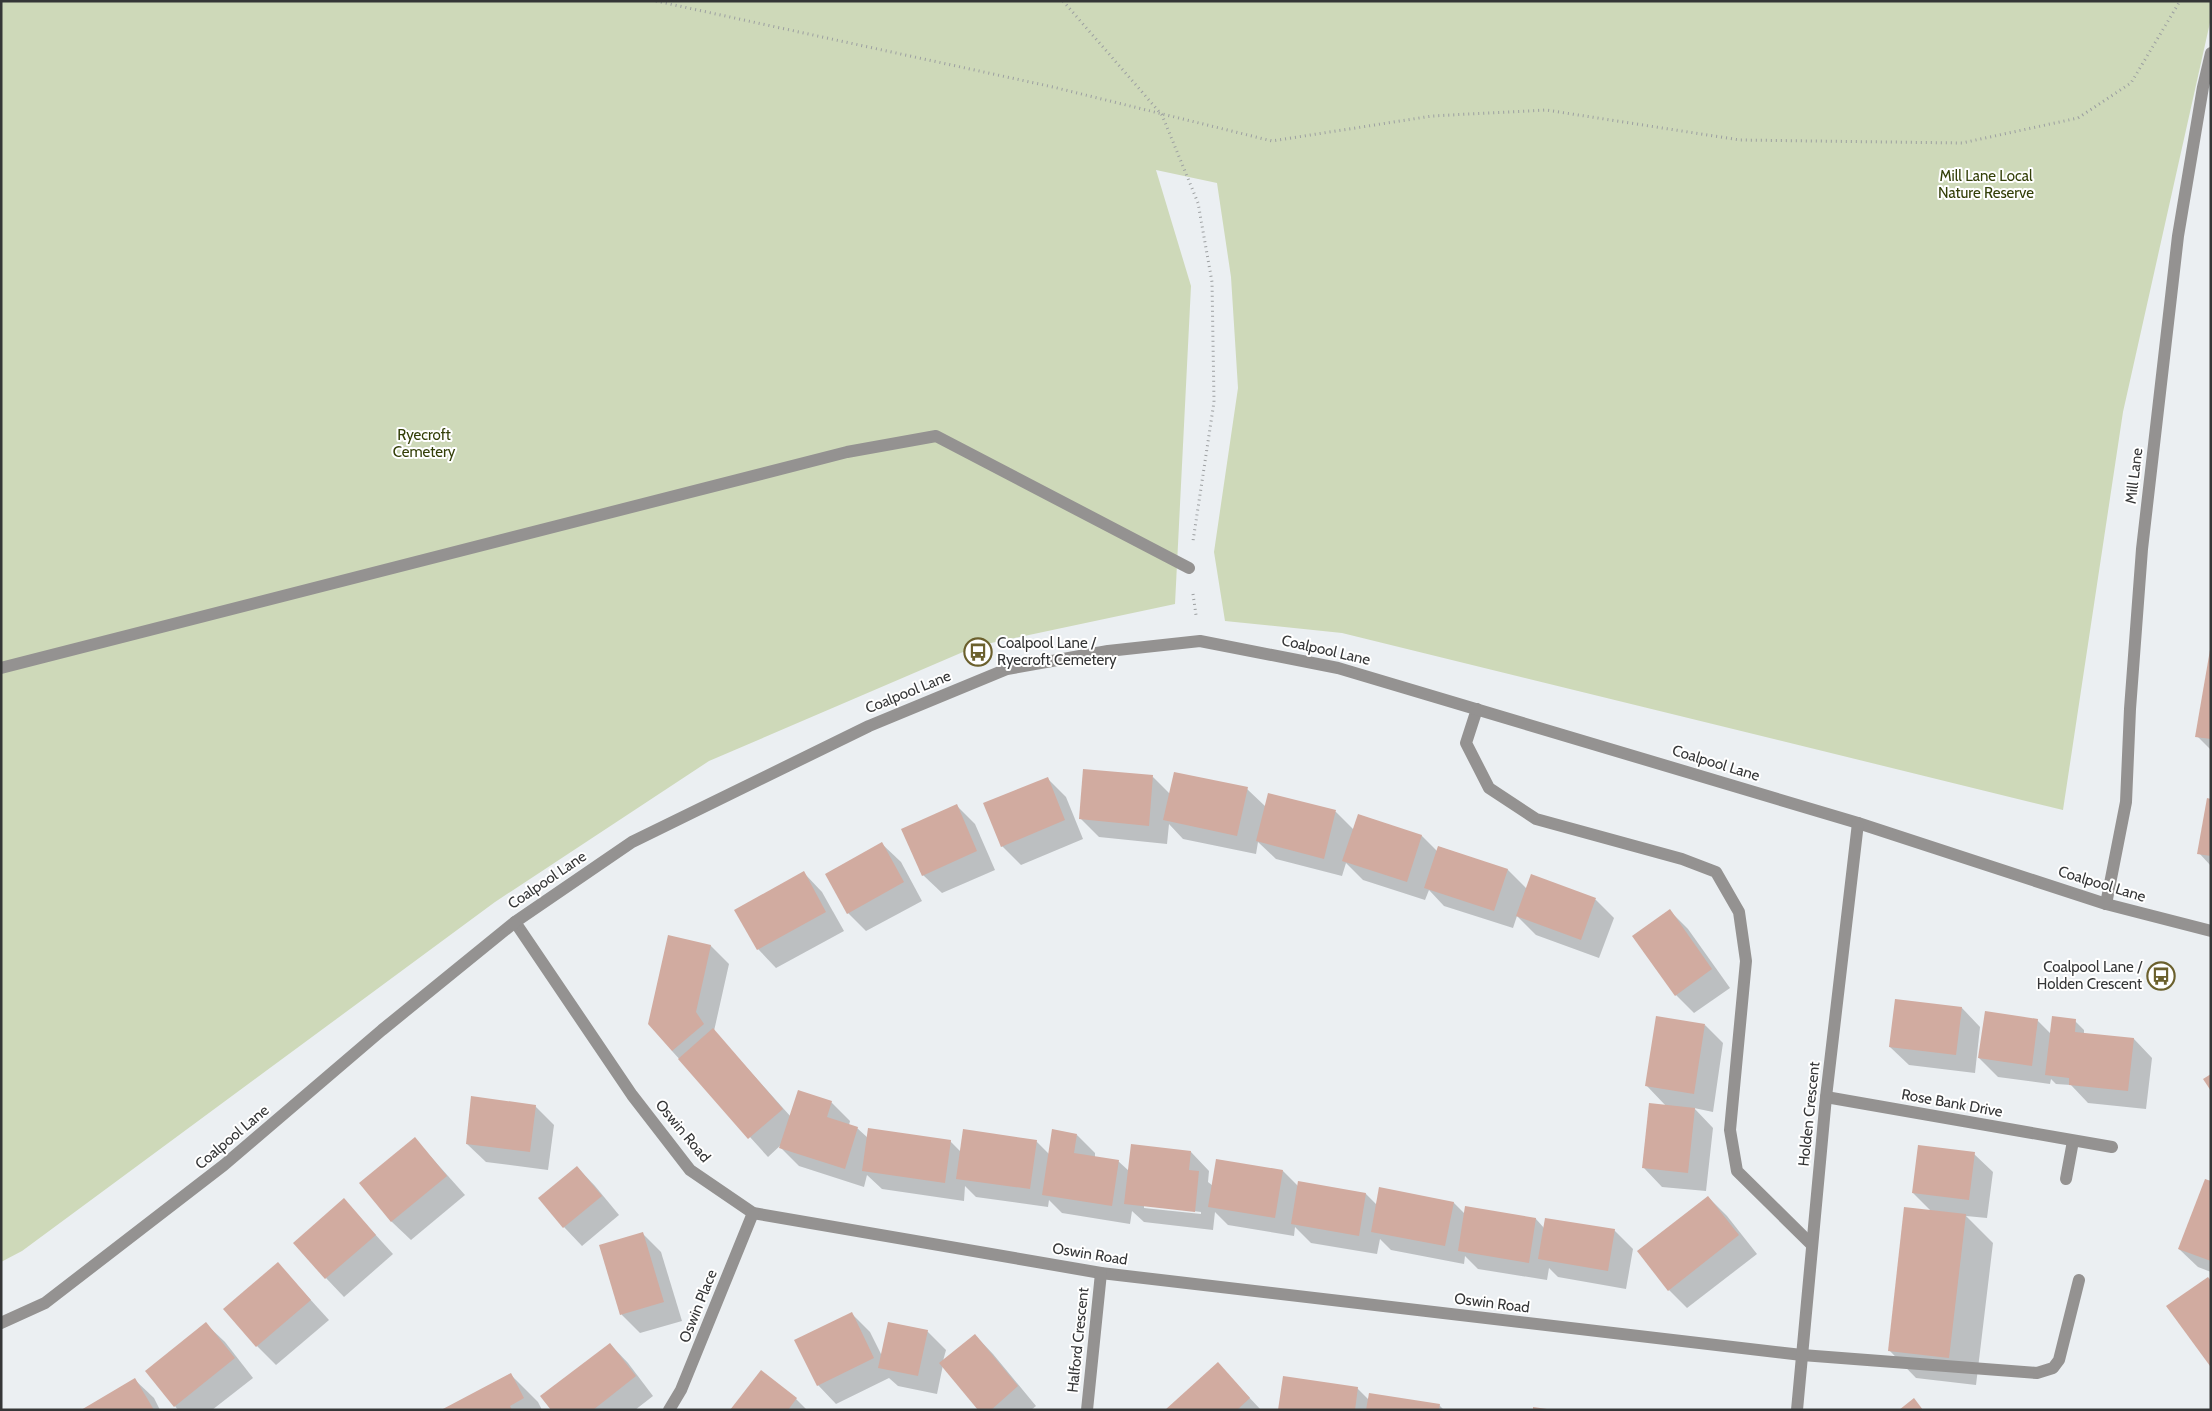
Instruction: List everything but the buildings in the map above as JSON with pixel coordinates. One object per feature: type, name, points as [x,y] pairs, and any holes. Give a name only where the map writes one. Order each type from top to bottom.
[{"type":"street","name":"Mill Lane","points":[[2106,904],[2126,802],[2130,709],[2142,549],[2177,246],[2203,87],[2211,53]]},
{"type":"street","points":[[1,668],[846,452],[936,436],[1189,568]]},
{"type":"street","name":"Coalpool Lane","points":[[1,1322],[45,1303],[224,1165],[382,1030],[515,922],[632,842],[878,722],[1007,669],[1108,651],[1200,641],[1338,668],[1858,823],[2106,904],[2211,932]]},
{"type":"street","points":[[1477,709],[1466,743],[1489,788],[1536,819],[1682,858],[1716,872],[1739,912],[1746,961],[1730,1130],[1737,1172],[1812,1245]]},
{"type":"street","name":"Holden Crescent","points":[[1796,1410],[1826,1097],[1858,823]]},
{"type":"street","name":"Oswin Road","points":[[515,922],[632,1095],[690,1170],[753,1213],[1100,1274],[1802,1355],[2037,1373],[2053,1368],[2059,1360],[2079,1280]]},
{"type":"street","name":"Rose Bank Drive","points":[[1826,1097],[2112,1147]]},
{"type":"street","points":[[2066,1179],[2073,1141]]},
{"type":"street","name":"Oswin Place","points":[[669,1410],[681,1390],[753,1213]]},
{"type":"street","name":"Halford Crescent","points":[[1087,1410],[1100,1274]]},
{"type":"path","points":[[656,1],[1053,86],[1162,115],[1272,141],[1432,116],[1546,110],[1740,140],[1962,143],[2078,118],[2131,83],[2180,1]]},
{"type":"path","points":[[1063,1],[1162,115],[1198,203],[1212,282],[1214,402],[1189,568],[1200,641]]},
{"type":"green space","points":[[1,1],[2211,1],[2211,18],[2123,412],[2063,810],[1342,633],[1225,621],[1214,552],[1238,388],[1231,277],[1217,183],[1156,170],[1191,286],[1175,604],[977,646],[709,761],[495,902],[22,1251],[1,1262]]},
{"type":"place","name":"Coalpool Lane / Ryecroft Cemetery","points":[[978,652]]},
{"type":"place","name":"Coalpool Lane / Holden Crescent","points":[[2161,976]]},
{"type":"park label","name":"Mill Lane Local Nature Reserve","points":[[1986,184]]},
{"type":"park label","name":"Ryecroft Cemetery","points":[[424,444]]}]
